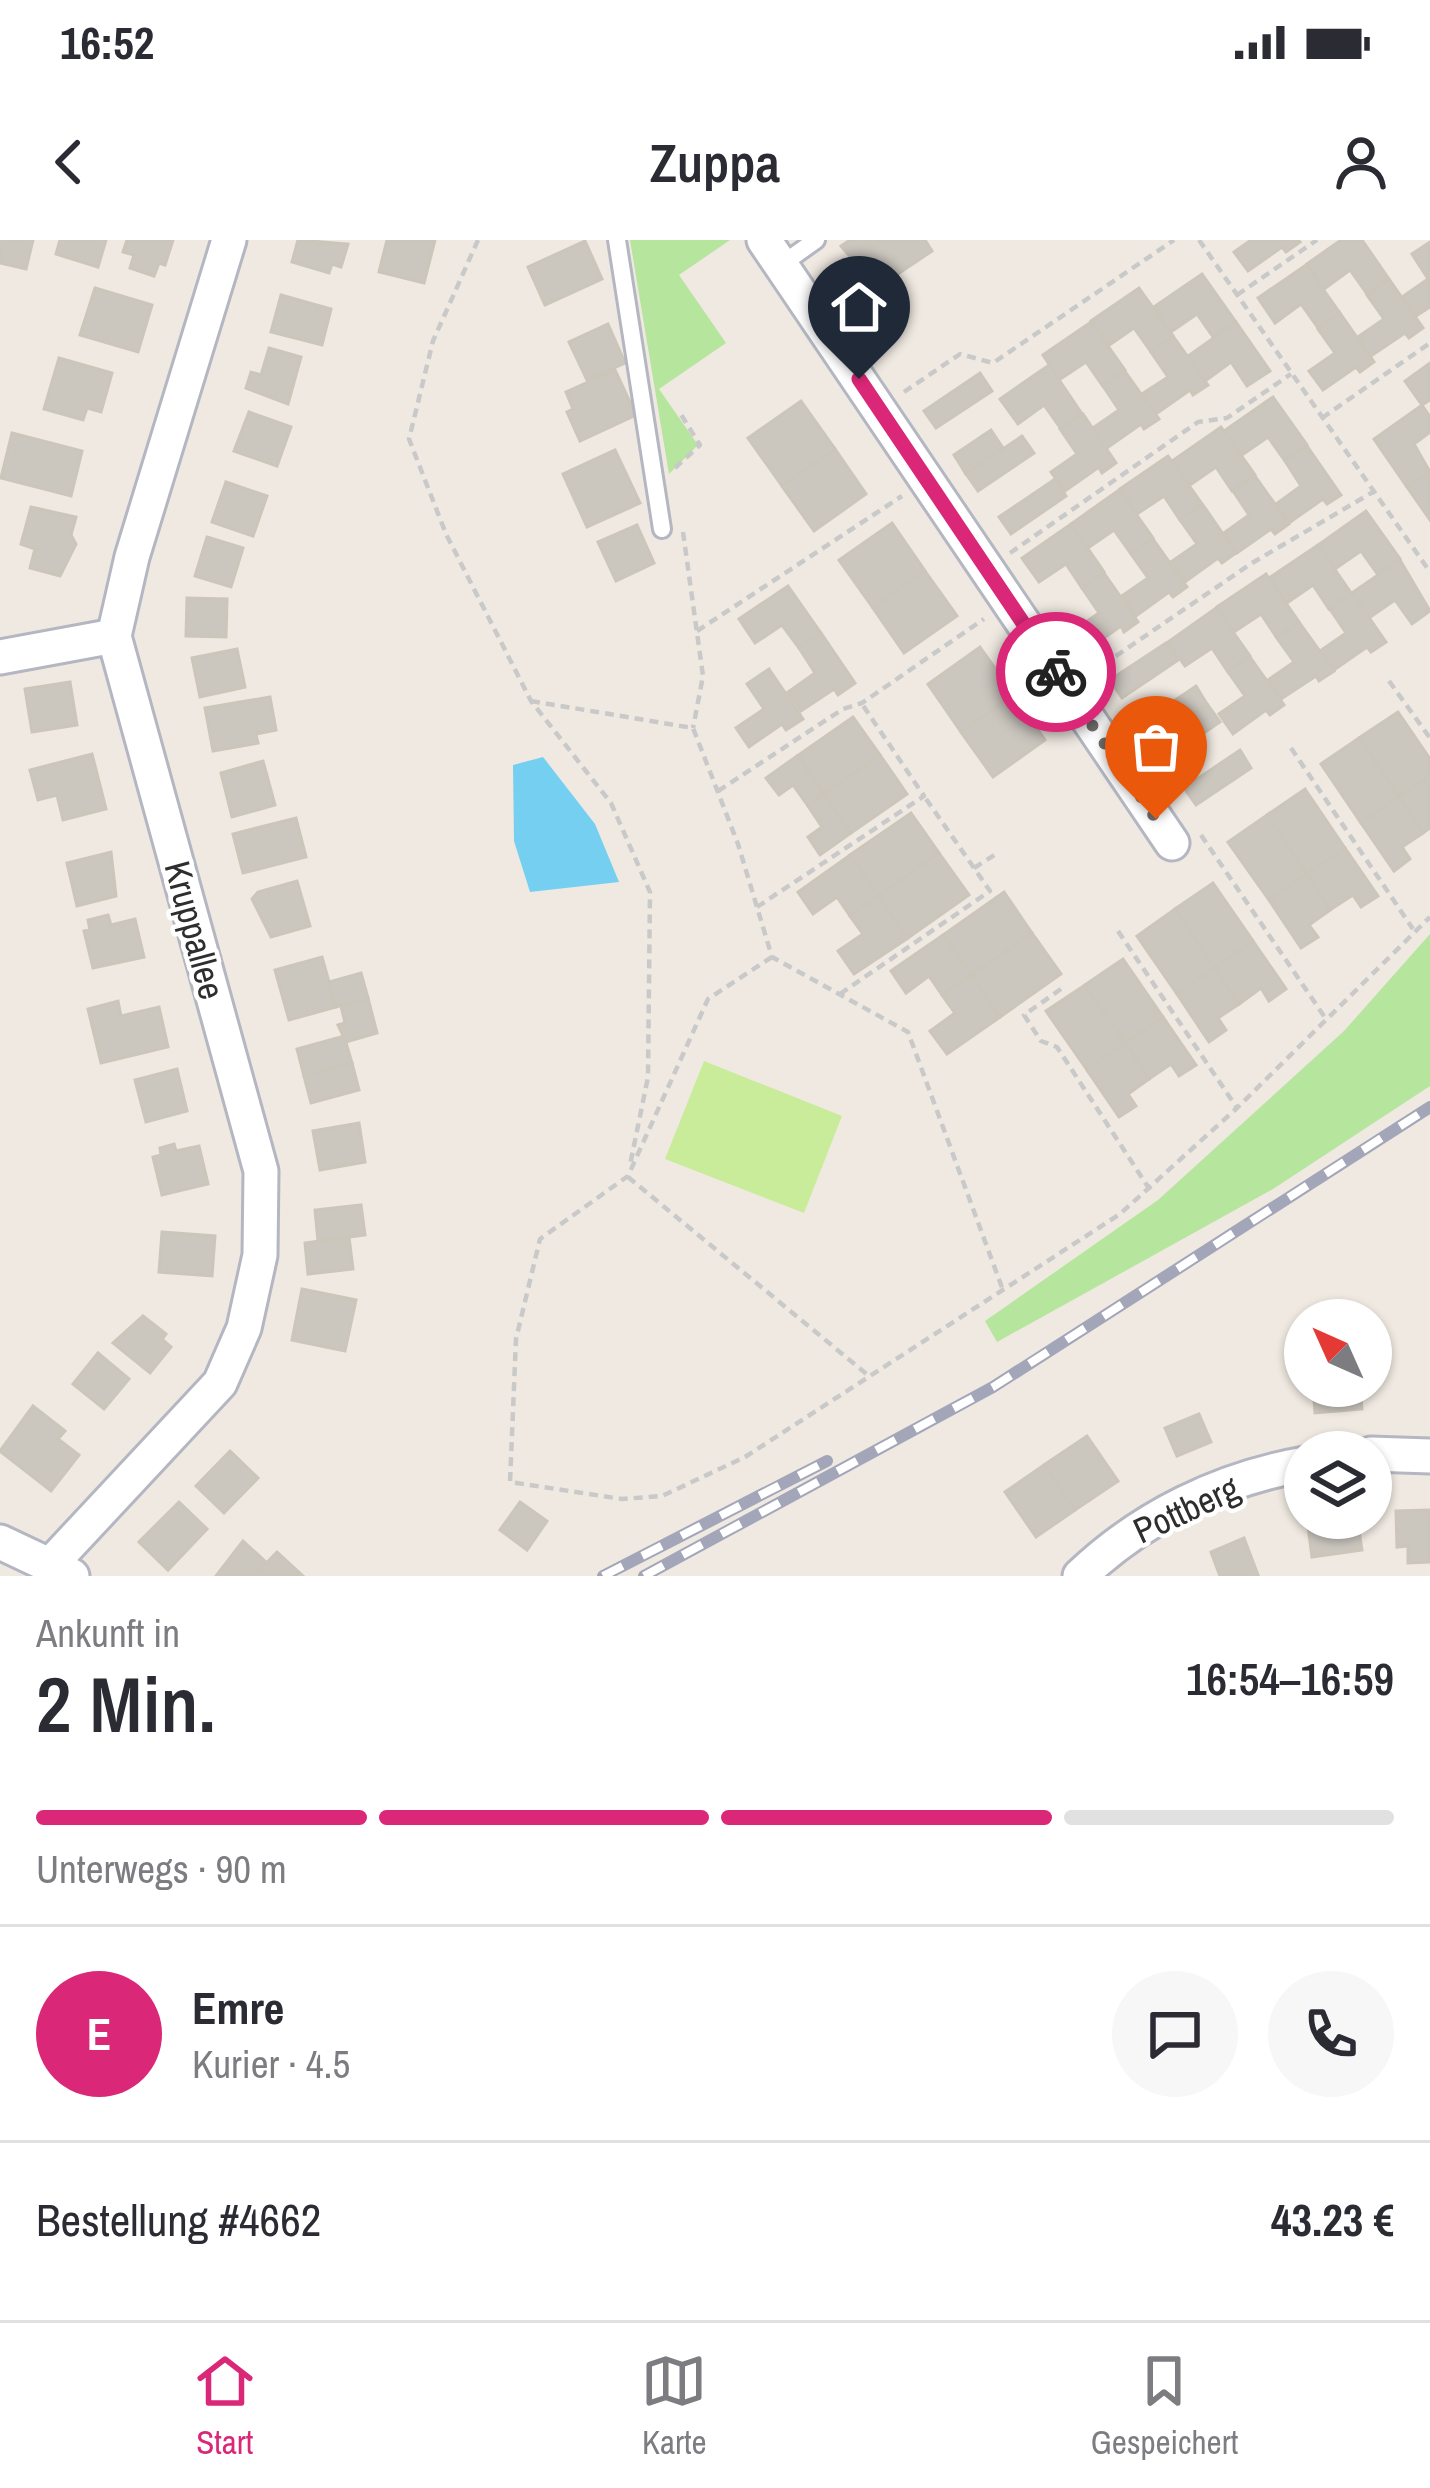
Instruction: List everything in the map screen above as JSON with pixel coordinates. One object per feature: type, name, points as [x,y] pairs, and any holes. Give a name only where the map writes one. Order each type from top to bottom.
[{"type":"street","name":"Kruppallee","points":[[61,1570],[220,1383],[244,1328],[260,1255],[261,1172],[115,636],[132,556],[229,240]]},
{"type":"street","points":[[772,252],[1067,690],[1183,835]]},
{"type":"street","points":[[0,657],[115,636]]},
{"type":"street","points":[[1392,1455],[1430,1456]]},
{"type":"street","name":"Pottberg","points":[[1080,1576],[1116,1541],[1160,1514],[1223,1487],[1284,1470]]},
{"type":"street","points":[[0,1542],[61,1570]]},
{"type":"lane","points":[[616,240],[662,529]]},
{"type":"lane","points":[[772,252],[817,240]]},
{"type":"path","points":[[478,240],[433,340],[410,439],[446,534],[531,701],[611,803],[650,892],[648,1077],[628,1176]]},
{"type":"path","points":[[879,408],[960,354],[993,363],[1174,240]]},
{"type":"path","points":[[1199,240],[1430,572]]},
{"type":"path","points":[[1238,295],[1318,240]]},
{"type":"path","points":[[1322,418],[1430,344]]},
{"type":"path","points":[[987,569],[1198,422],[1227,418],[1291,374]]},
{"type":"path","points":[[674,469],[700,445],[680,413]]},
{"type":"path","points":[[697,631],[927,479]]},
{"type":"path","points":[[1067,690],[1252,562],[1373,492]]},
{"type":"path","points":[[681,515],[703,676],[693,728],[772,957],[908,1032],[1004,1293]]},
{"type":"path","points":[[718,791],[843,709],[862,703],[1010,602]]},
{"type":"path","points":[[1389,681],[1430,739]]},
{"type":"path","points":[[531,701],[693,728]]},
{"type":"path","points":[[840,994],[990,891],[862,703]]},
{"type":"path","points":[[1292,748],[1413,929]]},
{"type":"path","points":[[757,907],[925,796]]},
{"type":"path","points":[[1183,835],[1326,1019]]},
{"type":"path","points":[[974,868],[995,854]]},
{"type":"path","points":[[772,957],[708,999],[628,1176],[540,1239],[516,1340],[510,1482],[622,1499],[662,1496],[745,1457],[1004,1293],[1150,1190],[1430,917]]},
{"type":"path","points":[[1118,931],[1237,1108]]},
{"type":"path","points":[[1061,989],[1024,1015],[1041,1041],[1057,1048],[1150,1190]]},
{"type":"path","points":[[628,1176],[869,1376]]},
{"type":"green space","points":[[630,240],[730,240],[679,275],[726,343],[659,389],[698,445],[669,474]]},
{"type":"green space","points":[[1430,934],[1430,1086],[1273,1189],[997,1342],[985,1321],[1158,1200],[1344,1031]]},
{"type":"green space","points":[[704,1061],[842,1116],[804,1213],[665,1159]]},
{"type":"water","points":[[543,757],[595,824],[619,882],[530,892],[514,841],[513,765]]},
{"type":"building","points":[[0,240],[33,240],[26,269],[0,263]]},
{"type":"building","points":[[60,240],[106,240],[98,267],[56,254]]},
{"type":"building","points":[[127,240],[173,240],[165,265],[159,263],[154,276],[130,268],[134,255],[123,252]]},
{"type":"building","points":[[298,240],[348,244],[341,267],[332,264],[329,273],[292,262]]},
{"type":"building","points":[[387,240],[435,240],[424,283],[379,272]]},
{"type":"building","points":[[850,240],[925,240],[932,251],[877,288],[841,246]]},
{"type":"building","points":[[1251,240],[1300,242],[1286,252],[1282,247],[1248,271],[1234,252]]},
{"type":"building","points":[[1341,240],[1362,240],[1389,279],[1367,294],[1350,270],[1324,289],[1307,264]]},
{"type":"building","points":[[585,241],[602,279],[545,305],[528,267]]},
{"type":"building","points":[[1430,242],[1430,307],[1416,316],[1402,297],[1428,279],[1412,254]]},
{"type":"building","points":[[1306,265],[1340,313],[1318,328],[1301,304],[1275,323],[1258,298]]},
{"type":"building","points":[[1202,274],[1236,322],[1213,337],[1197,314],[1171,332],[1154,307]]},
{"type":"building","points":[[1389,279],[1423,328],[1409,338],[1405,333],[1371,356],[1358,337],[1384,319],[1367,295]]},
{"type":"building","points":[[95,288],[152,305],[138,352],[80,335]]},
{"type":"building","points":[[1139,288],[1173,336],[1151,352],[1134,328],[1108,346],[1091,321]]},
{"type":"building","points":[[281,295],[331,309],[322,345],[271,332]]},
{"type":"building","points":[[1340,313],[1374,362],[1360,372],[1356,367],[1323,390],[1309,371],[1335,353],[1318,329]]},
{"type":"building","points":[[1091,322],[1125,370],[1102,385],[1086,362],[1059,380],[1043,355]]},
{"type":"building","points":[[1236,322],[1270,371],[1247,386],[1231,362],[1205,381],[1188,356]]},
{"type":"building","points":[[608,324],[625,363],[587,380],[569,342]]},
{"type":"building","points":[[1173,336],[1208,385],[1193,395],[1190,390],[1156,414],[1142,394],[1168,377],[1151,352]]},
{"type":"building","points":[[269,348],[301,357],[288,404],[246,388],[251,372],[261,375]]},
{"type":"building","points":[[59,358],[112,373],[101,412],[87,408],[83,420],[44,409]]},
{"type":"building","points":[[1430,363],[1430,400],[1422,405],[1405,381]]},
{"type":"building","points":[[1049,365],[1082,414],[1061,429],[1044,405],[1018,424],[1000,399]]},
{"type":"building","points":[[615,370],[636,415],[580,441],[567,412],[573,409],[566,392]]},
{"type":"building","points":[[1124,370],[1159,419],[1144,429],[1141,424],[1107,448],[1093,428],[1119,410],[1103,386]]},
{"type":"building","points":[[980,373],[992,391],[936,428],[924,411]]},
{"type":"building","points":[[1273,397],[1307,445],[1285,461],[1268,437],[1242,455],[1224,431]]},
{"type":"building","points":[[801,401],[835,449],[782,486],[748,438]]},
{"type":"building","points":[[1422,405],[1430,417],[1430,432],[1414,444],[1430,472],[1407,487],[1374,439]]},
{"type":"building","points":[[249,412],[291,427],[277,466],[234,451]]},
{"type":"building","points":[[1083,414],[1116,463],[1102,473],[1099,467],[1065,491],[1051,472],[1077,454],[1060,429]]},
{"type":"building","points":[[1221,427],[1255,475],[1232,491],[1216,467],[1190,485],[1172,461]]},
{"type":"building","points":[[991,430],[1003,448],[966,474],[954,455]]},
{"type":"building","points":[[12,433],[82,451],[71,496],[1,478]]},
{"type":"building","points":[[1022,436],[1034,453],[978,491],[966,474]]},
{"type":"building","points":[[1307,446],[1341,495],[1327,504],[1323,499],[1289,523],[1276,504],[1301,486],[1285,461]]},
{"type":"building","points":[[835,449],[866,494],[814,531],[782,486]]},
{"type":"building","points":[[615,450],[640,503],[587,527],[563,474]]},
{"type":"building","points":[[1168,456],[1202,504],[1180,520],[1164,496],[1137,514],[1120,489]]},
{"type":"building","points":[[1430,472],[1430,520],[1407,487]]},
{"type":"building","points":[[1255,476],[1289,524],[1275,534],[1271,529],[1237,553],[1224,533],[1249,515],[1233,491]]},
{"type":"building","points":[[1055,479],[1066,496],[1011,534],[999,517]]},
{"type":"building","points":[[226,482],[267,496],[253,536],[212,522]]},
{"type":"building","points":[[1119,490],[1153,538],[1131,554],[1114,530],[1088,548],[1071,524]]},
{"type":"building","points":[[1203,505],[1236,553],[1222,563],[1218,558],[1185,582],[1171,562],[1197,544],[1180,520]]},
{"type":"building","points":[[31,507],[76,517],[71,535],[76,544],[60,576],[30,568],[35,549],[21,544]]},
{"type":"building","points":[[1366,511],[1400,559],[1378,575],[1361,551],[1335,569],[1318,545]]},
{"type":"building","points":[[892,523],[925,571],[873,608],[839,560]]},
{"type":"building","points":[[1071,524],[1104,572],[1082,588],[1066,564],[1039,582],[1022,558]]},
{"type":"building","points":[[637,525],[654,563],[616,581],[598,542]]},
{"type":"building","points":[[207,537],[243,548],[231,587],[195,576]]},
{"type":"building","points":[[1153,539],[1187,587],[1173,597],[1169,592],[1136,616],[1122,596],[1148,578],[1131,554]]},
{"type":"building","points":[[1318,545],[1351,593],[1329,609],[1313,585],[1287,603],[1269,578]]},
{"type":"building","points":[[1400,560],[1430,611],[1412,624],[1395,600],[1369,618],[1352,593]]},
{"type":"building","points":[[925,571],[957,616],[904,653],[873,608]]},
{"type":"building","points":[[1104,573],[1138,622],[1124,632],[1121,626],[1087,650],[1073,631],[1099,613],[1082,588]]},
{"type":"building","points":[[1266,574],[1299,622],[1277,638],[1261,614],[1234,632],[1217,607]]},
{"type":"building","points":[[788,586],[821,633],[799,648],[782,625],[755,643],[739,619]]},
{"type":"building","points":[[1352,593],[1386,642],[1371,652],[1367,647],[1334,670],[1320,651],[1346,633],[1330,609]]},
{"type":"building","points":[[187,598],[227,599],[226,637],[186,636]]},
{"type":"building","points":[[1216,608],[1250,656],[1228,672],[1212,648],[1185,666],[1168,642]]},
{"type":"building","points":[[1299,622],[1334,671],[1319,681],[1316,676],[1281,699],[1268,680],[1294,662],[1277,638]]},
{"type":"building","points":[[821,633],[855,683],[838,695],[834,689],[801,711],[788,692],[815,673],[799,648]]},
{"type":"building","points":[[1166,643],[1178,660],[1122,698],[1110,680]]},
{"type":"building","points":[[980,647],[1014,695],[961,732],[928,684]]},
{"type":"building","points":[[237,649],[245,687],[200,697],[192,658]]},
{"type":"building","points":[[1250,657],[1284,705],[1270,715],[1266,710],[1233,734],[1219,714],[1245,696],[1228,672]]},
{"type":"building","points":[[769,669],[803,719],[786,730],[782,724],[749,747],[736,728],[764,709],[747,684]]},
{"type":"building","points":[[70,682],[77,725],[32,732],[25,689]]},
{"type":"building","points":[[1196,686],[1207,704],[1152,741],[1140,724]]},
{"type":"building","points":[[1014,695],[1045,740],[993,777],[961,732]]},
{"type":"building","points":[[270,697],[276,730],[256,734],[258,743],[213,751],[205,708]]},
{"type":"building","points":[[1207,704],[1220,722],[1165,760],[1152,741]]},
{"type":"building","points":[[1398,712],[1430,759],[1430,775],[1399,797],[1359,738]]},
{"type":"building","points":[[853,717],[880,755],[824,794],[797,756]]},
{"type":"building","points":[[1359,738],[1399,797],[1361,823],[1321,764]]},
{"type":"building","points":[[1240,750],[1251,768],[1196,805],[1184,788]]},
{"type":"building","points":[[92,754],[106,809],[63,820],[57,795],[38,800],[30,770]]},
{"type":"building","points":[[880,755],[907,794],[851,833],[824,794]]},
{"type":"building","points":[[797,756],[824,794],[808,806],[793,785],[779,795],[766,778]]},
{"type":"building","points":[[263,761],[275,805],[232,817],[221,773]]},
{"type":"building","points":[[1430,775],[1430,828],[1423,833],[1399,797]]},
{"type":"building","points":[[1305,789],[1345,848],[1307,874],[1267,815]]},
{"type":"building","points":[[824,794],[851,833],[820,855],[808,837],[822,827],[808,806]]},
{"type":"building","points":[[1399,797],[1423,833],[1402,847],[1410,859],[1394,871],[1361,823]]},
{"type":"building","points":[[911,813],[939,853],[878,896],[850,855]]},
{"type":"building","points":[[1267,815],[1307,874],[1269,900],[1228,842]]},
{"type":"building","points":[[296,818],[306,857],[243,873],[233,834]]},
{"type":"building","points":[[1345,848],[1378,896],[1361,907],[1353,895],[1330,910],[1307,874]]},
{"type":"building","points":[[111,852],[116,896],[77,906],[67,863]]},
{"type":"building","points":[[939,853],[969,895],[908,938],[878,896]]},
{"type":"building","points":[[850,855],[878,896],[850,916],[837,897],[813,914],[798,892]]},
{"type":"building","points":[[1307,874],[1330,910],[1309,925],[1318,937],[1301,948],[1269,900]]},
{"type":"building","points":[[297,881],[310,926],[271,937],[252,899],[258,892]]},
{"type":"building","points":[[1213,883],[1253,941],[1215,968],[1175,909]]},
{"type":"building","points":[[1004,892],[1032,933],[971,975],[943,935]]},
{"type":"building","points":[[878,896],[908,938],[854,974],[838,951],[863,934],[850,916]]},
{"type":"building","points":[[1175,909],[1215,968],[1177,994],[1137,936]]},
{"type":"building","points":[[108,915],[111,925],[135,919],[144,957],[93,968],[84,931],[90,930],[88,920]]},
{"type":"building","points":[[1032,933],[1061,974],[1000,1017],[971,975]]},
{"type":"building","points":[[943,935],[971,975],[942,995],[929,976],[906,993],[891,971]]},
{"type":"building","points":[[1253,941],[1286,989],[1269,1001],[1261,988],[1239,1004],[1215,968]]},
{"type":"building","points":[[322,957],[336,1007],[289,1020],[275,970]]},
{"type":"building","points":[[1123,959],[1163,1017],[1125,1043],[1085,985]]},
{"type":"building","points":[[1215,968],[1239,1004],[1218,1018],[1226,1030],[1209,1042],[1177,994]]},
{"type":"building","points":[[361,973],[368,998],[336,1007],[329,982]]},
{"type":"building","points":[[971,975],[1000,1017],[947,1054],[930,1031],[955,1013],[942,995]]},
{"type":"building","points":[[1085,985],[1125,1043],[1087,1070],[1046,1011]]},
{"type":"building","points":[[368,998],[377,1033],[346,1042],[338,1025],[345,1023],[341,1006]]},
{"type":"building","points":[[118,1001],[121,1016],[159,1007],[168,1047],[101,1063],[88,1009]]},
{"type":"building","points":[[1163,1017],[1196,1065],[1179,1076],[1171,1064],[1149,1079],[1125,1043]]},
{"type":"building","points":[[344,1036],[352,1063],[304,1076],[297,1049]]},
{"type":"building","points":[[1125,1043],[1149,1079],[1128,1094],[1136,1106],[1119,1117],[1087,1070]]},
{"type":"building","points":[[352,1063],[359,1090],[311,1103],[304,1076]]},
{"type":"building","points":[[177,1069],[187,1111],[146,1122],[135,1080]]},
{"type":"building","points":[[359,1123],[365,1162],[320,1170],[313,1131]]},
{"type":"building","points":[[174,1144],[176,1151],[199,1146],[208,1184],[162,1195],[153,1157],[161,1155],[160,1148]]},
{"type":"building","points":[[361,1205],[365,1235],[318,1241],[315,1210]]},
{"type":"building","points":[[162,1232],[215,1236],[212,1276],[159,1272]]},
{"type":"building","points":[[349,1237],[353,1269],[308,1274],[305,1243]]},
{"type":"building","points":[[302,1289],[356,1300],[345,1351],[292,1340]]},
{"type":"building","points":[[143,1316],[166,1334],[162,1339],[171,1347],[150,1373],[113,1343]]},
{"type":"building","points":[[98,1353],[129,1379],[104,1409],[73,1384]]},
{"type":"building","points":[[33,1406],[65,1431],[58,1439],[79,1455],[51,1491],[0,1451]]},
{"type":"building","points":[[1315,1407],[1362,1407],[1362,1409],[1315,1413]]},
{"type":"building","points":[[1199,1414],[1211,1442],[1177,1456],[1165,1428]]},
{"type":"building","points":[[1087,1436],[1118,1481],[1075,1510],[1044,1465]]},
{"type":"building","points":[[230,1451],[258,1478],[224,1513],[196,1486]]},
{"type":"building","points":[[1044,1465],[1075,1510],[1036,1537],[1005,1492]]},
{"type":"building","points":[[179,1502],[207,1529],[168,1570],[139,1542]]},
{"type":"building","points":[[520,1502],[547,1521],[527,1550],[500,1530]]},
{"type":"building","points":[[1430,1510],[1430,1562],[1408,1563],[1408,1546],[1397,1547],[1396,1511]]},
{"type":"building","points":[[1244,1538],[1258,1575],[1220,1576],[1211,1552]]},
{"type":"building","points":[[1310,1539],[1360,1539],[1362,1550],[1312,1557]]},
{"type":"building","points":[[243,1541],[267,1563],[254,1576],[216,1576]]},
{"type":"building","points":[[277,1552],[303,1576],[254,1576]]},
{"type":"railway","points":[[644,1576],[993,1387],[1430,1107]]},
{"type":"railway","points":[[603,1576],[827,1461]]},
{"type":"way so far","points":[[1056,672],[1156,819]]},
{"type":"route","points":[[859,379],[1056,672]]}]
